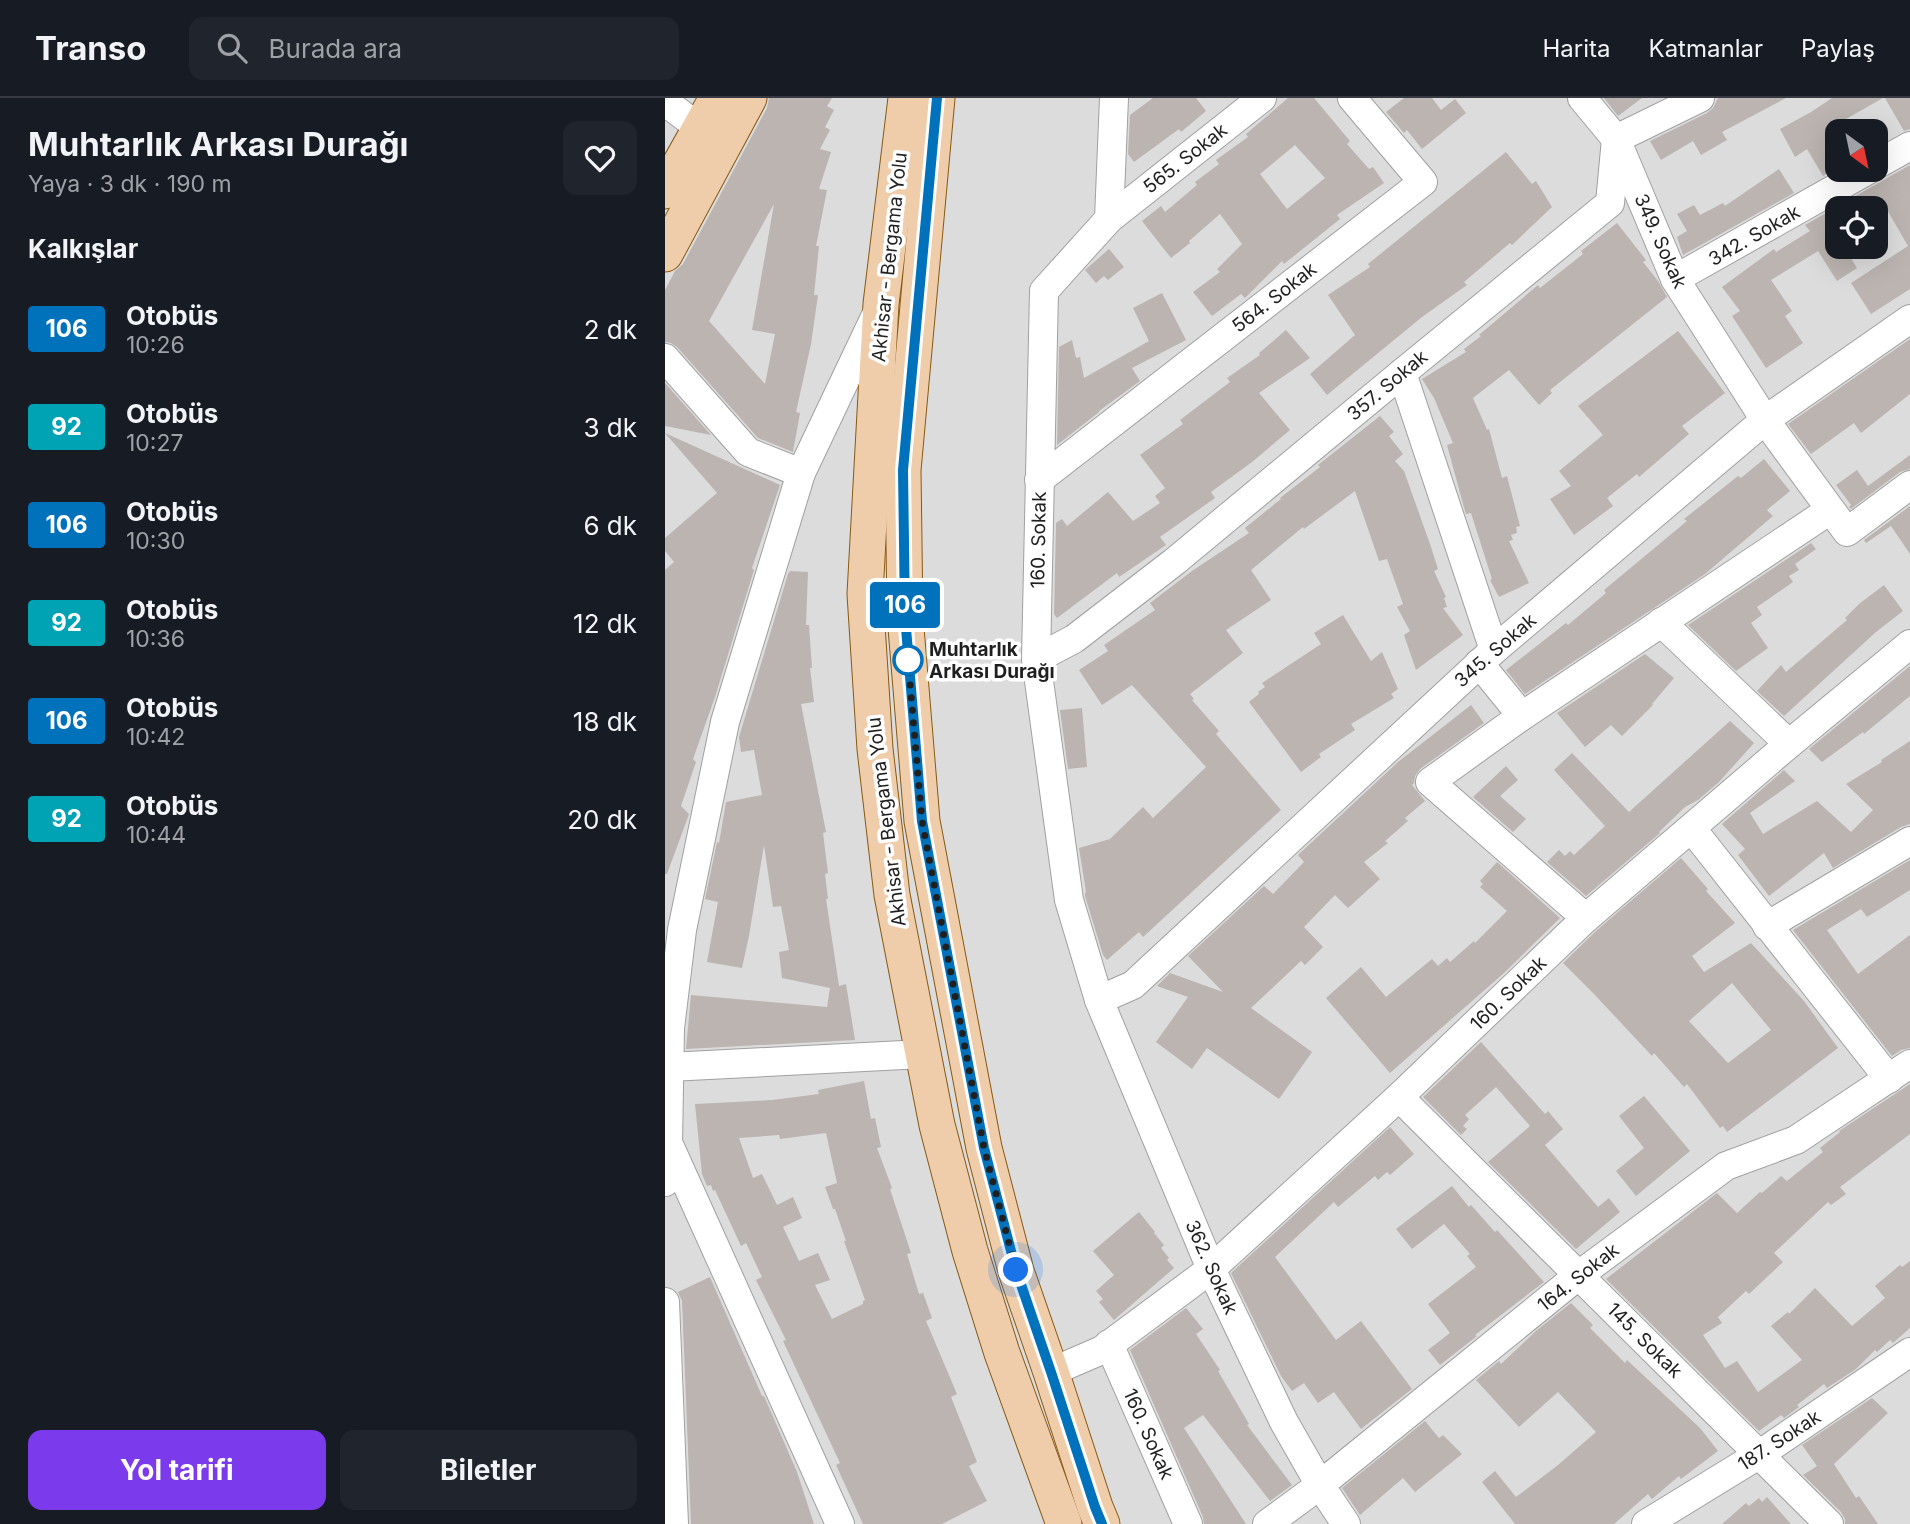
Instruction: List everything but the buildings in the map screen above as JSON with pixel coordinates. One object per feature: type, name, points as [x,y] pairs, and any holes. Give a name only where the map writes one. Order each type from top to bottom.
[{"type":"main road","points":[[665,191],[717,98]]},
{"type":"main road","points":[[665,254],[749,98]]},
{"type":"main road","name":"Akhisar - Bergama Yolu","points":[[906,98],[881,304],[865,594],[875,750],[892,895],[937,1125],[970,1251],[1061,1523]]},
{"type":"main road","name":"Akhisar - Bergama Yolu","points":[[937,98],[903,470],[905,616],[921,807],[984,1148],[1016,1270],[1103,1524]]},
{"type":"street","points":[[1109,219],[1114,98]]},
{"type":"street","name":"565. Sokak","points":[[1109,219],[1262,98]]},
{"type":"street","name":"564. Sokak","points":[[1039,480],[1423,182],[1352,98]]},
{"type":"street","name":"349. Sokak","points":[[1582,98],[1616,139],[1675,279],[1765,420],[1847,532],[1910,485]]},
{"type":"street","points":[[1616,139],[1700,98]]},
{"type":"street","points":[[665,102],[700,128]]},
{"type":"street","name":"357. Sokak","points":[[1036,659],[1074,639],[1174,562],[1610,202],[1616,139]]},
{"type":"street","points":[[1888,158],[1910,146]]},
{"type":"street","name":"342. Sokak","points":[[1675,279],[1847,182]]},
{"type":"street","name":"160. Sokak","points":[[1099,1000],[1069,900],[1036,659],[1044,291],[1109,219]]},
{"type":"street","points":[[665,1182],[673,925],[726,722],[801,473],[881,304]]},
{"type":"street","name":"345. Sokak","points":[[1099,1000],[1133,985],[1486,656],[1765,420],[1910,319]]},
{"type":"street","points":[[665,358],[748,452],[801,473]]},
{"type":"street","points":[[1402,373],[1486,656],[1522,716]]},
{"type":"street","points":[[1586,918],[1430,782],[1522,716],[1830,510]]},
{"type":"street","points":[[1661,622],[1789,744]]},
{"type":"street","name":"160. Sokak","points":[[1051,1372],[1101,1350],[1211,1269],[1399,1097],[1586,918],[1789,744],[1910,645]]},
{"type":"street","points":[[1692,829],[1767,926],[1900,1072]]},
{"type":"street","points":[[1767,926],[1910,841]]},
{"type":"street","name":"362. Sokak","points":[[1099,1000],[1211,1269],[1284,1422],[1346,1524]]},
{"type":"street","points":[[669,1066],[923,1054]]},
{"type":"street","name":"164. Sokak","points":[[1267,1524],[1320,1485],[1579,1275],[1726,1166],[1796,1140],[1900,1072]]},
{"type":"street","name":"145. Sokak","points":[[1399,1097],[1829,1524]]},
{"type":"street","points":[[667,1145],[841,1524]]},
{"type":"street","points":[[665,1302],[674,1524]]},
{"type":"street","name":"160. Sokak","points":[[1109,1344],[1188,1524]]},
{"type":"street","name":"187. Sokak","points":[[1646,1524],[1760,1454],[1910,1352]]},
{"type":"shaded area","points":[[665,98],[1910,98],[1910,1524],[665,1524]]},
{"type":"bus line","name":"106","points":[[937,98],[903,470],[905,616],[922,821],[984,1148],[1016,1270],[1102,1524]]},
{"type":"place","name":"Muhtarlık Arkası Durağı","points":[[908,660]]},
{"type":"route","points":[[908,660],[922,821],[984,1148],[1016,1270]]}]
